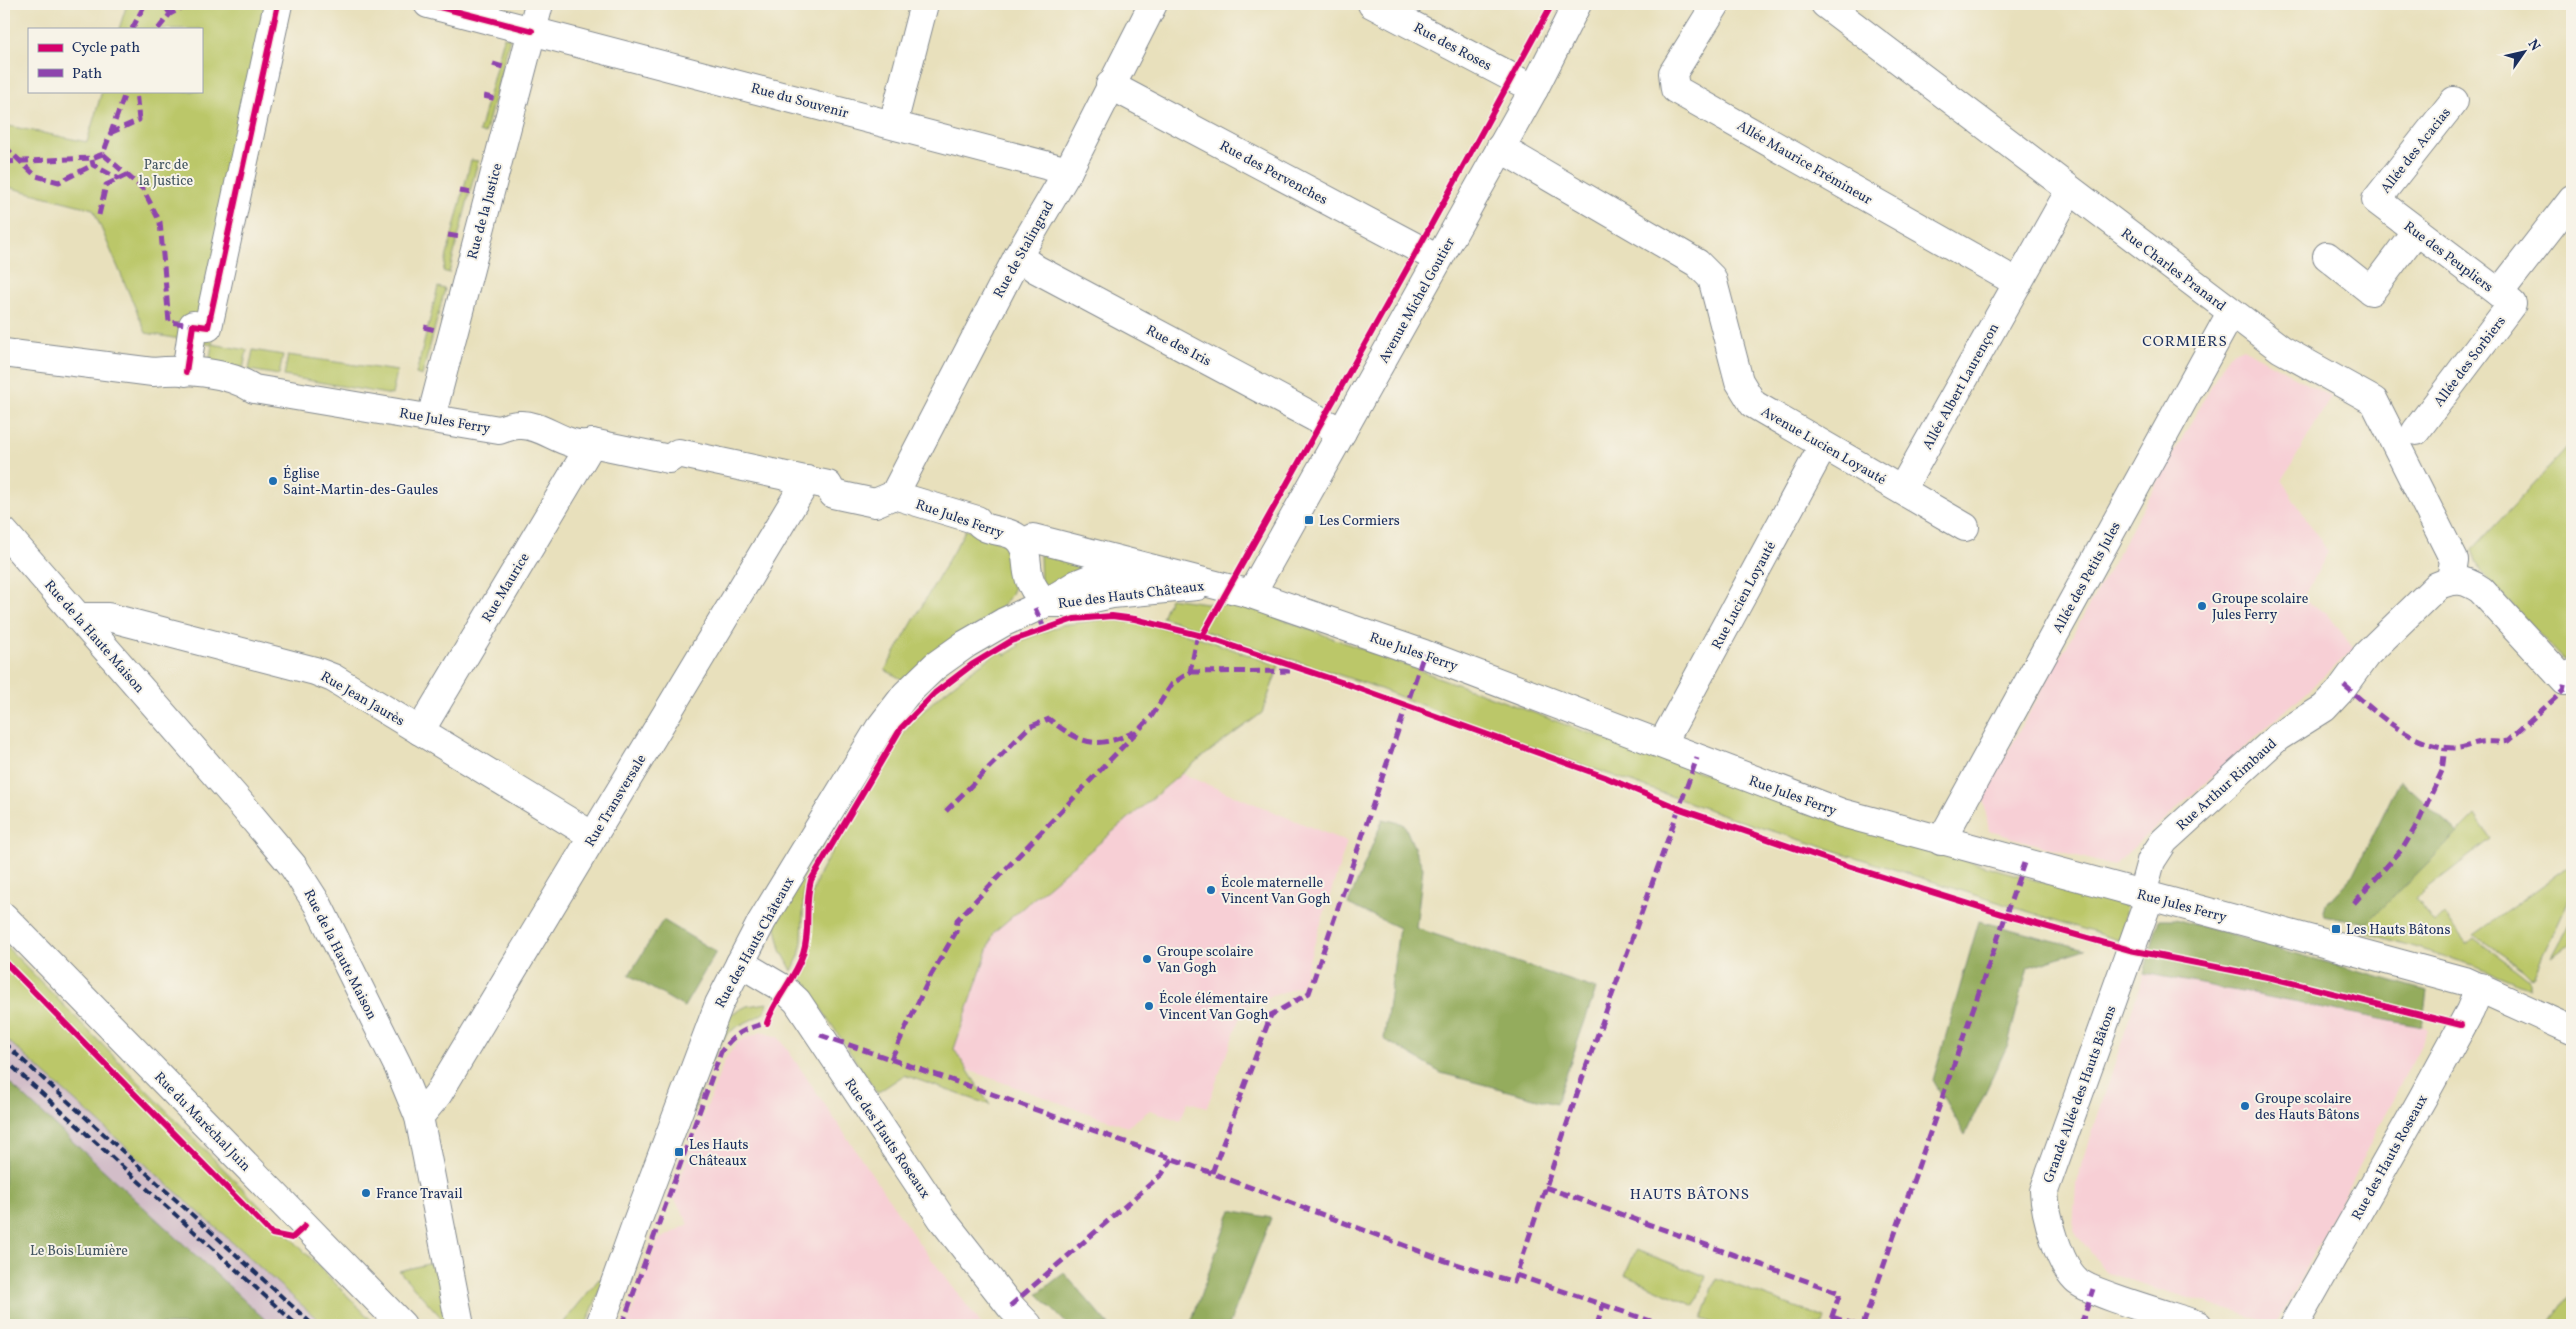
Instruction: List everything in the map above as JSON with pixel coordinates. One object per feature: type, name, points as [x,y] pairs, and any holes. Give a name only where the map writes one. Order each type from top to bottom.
[{"type":"street","points":[[186,372],[193,325],[208,327],[278,4]]},
{"type":"street","name":"Rue du Souvenir","points":[[428,4],[1068,171]]},
{"type":"street","name":"Rue de la Justice","points":[[431,418],[539,4]]},
{"type":"street","points":[[893,124],[924,4]]},
{"type":"street","name":"Rue de Stalingrad","points":[[894,495],[1018,256],[1068,171],[1110,85],[1153,4]]},
{"type":"street","name":"Rue des Roses","points":[[1372,4],[1534,89]]},
{"type":"street","name":"Avenue Michel Goutier","points":[[1251,594],[1534,89],[1577,4]]},
{"type":"street","name":"Allée Maurice Frémineur","points":[[1716,4],[1673,73],[1675,89],[2018,283]]},
{"type":"street","name":"Rue Charles Pranard","points":[[1825,4],[2230,313],[2281,349],[2374,401],[2454,560],[2451,580]]},
{"type":"street","name":"Rue des Pervenches","points":[[1110,85],[1438,259]]},
{"type":"street","name":"Allée des Acacias","points":[[2376,200],[2454,101]]},
{"type":"street","name":"Avenue Lucien Loyauté","points":[[1500,148],[1697,263],[1712,278],[1739,381],[1753,404],[1965,527]]},
{"type":"street","name":"Allée Albert Laurençon","points":[[1902,489],[2070,190]]},
{"type":"street","name":"Rue des Peupliers","points":[[2376,200],[2499,293],[2572,199]]},
{"type":"street","points":[[2327,256],[2371,291],[2416,231]]},
{"type":"street","name":"Rue des Iris","points":[[1018,256],[1036,270],[1342,432]]},
{"type":"street","name":"Allée des Sorbiers","points":[[2416,431],[2512,304],[2499,293]]},
{"type":"street","name":"Allée des Petits Jules","points":[[1941,841],[2230,313]]},
{"type":"street","name":"Rue Jules Ferry","points":[[4,353],[152,372],[175,370],[239,380],[254,389],[499,430],[519,425],[533,427],[557,439],[585,445],[592,443],[670,459],[678,453],[807,480],[828,485],[833,494],[875,503],[894,495],[977,520],[982,527],[1019,541],[1033,538],[1251,594],[1424,654],[1842,813],[2480,987],[2572,1030]]},
{"type":"street","name":"Rue Maurice","points":[[420,731],[592,443]]},
{"type":"street","name":"Rue Lucien Loyauté","points":[[1662,744],[1823,446]]},
{"type":"street","name":"Rue Transversale","points":[[419,1117],[438,1094],[807,480]]},
{"type":"street","name":"Rue de la Haute Maison","points":[[4,532],[293,866],[338,942],[398,1066],[419,1117],[460,1325]]},
{"type":"street","name":"Rue des Hauts Châteaux","points":[[1019,541],[1027,560],[1029,578],[1046,603]]},
{"type":"street","name":"Rue des Hauts Châteaux","points":[[600,1325],[714,1015],[762,921],[879,729],[906,694],[935,666],[1004,622],[1046,603],[1077,584],[1109,571],[1148,566]]},
{"type":"street","name":"Rue des Hauts Châteaux","points":[[1004,622],[1015,603],[1022,584],[1029,578]]},
{"type":"street","points":[[2451,580],[2467,581],[2481,590],[2565,681],[2572,674]]},
{"type":"street","name":"Rue Arthur Rimbaud","points":[[2146,896],[2151,861],[2164,841],[2278,737],[2324,708],[2339,692],[2366,655],[2421,600],[2437,586],[2451,580]]},
{"type":"street","name":"Rue des Hauts Châteaux","points":[[1046,603],[1070,604],[1112,594],[1217,584]]},
{"type":"street","name":"Rue Jean Jaurès","points":[[78,617],[108,617],[315,671],[333,678],[593,836]]},
{"type":"street","name":"Grande Allée des Hauts Bâtons","points":[[2146,896],[2044,1191],[2044,1207],[2067,1268],[2081,1284],[2198,1325]]},
{"type":"street","name":"Rue du Maréchal Juin","points":[[4,917],[402,1325]]},
{"type":"street","name":"Rue des Hauts Roseaux","points":[[740,962],[784,988],[797,1001],[882,1132],[942,1219],[1010,1306],[1028,1325]]},
{"type":"street","name":"Rue des Hauts Roseaux","points":[[2294,1325],[2422,1099],[2470,1011],[2480,987]]},
{"type":"shaded area","name":"Groupe scolaire Jules Ferry","points":[[2243,348],[2331,397],[2282,481],[2328,552],[2303,600],[2327,613],[2354,649],[2113,866],[1989,831],[1983,796],[2229,354]]},
{"type":"shaded area","name":"Groupe scolaire Van Gogh","points":[[1182,774],[1347,842],[1301,986],[1244,1006],[1207,1107],[1188,1102],[1180,1121],[1150,1110],[1127,1127],[968,1070],[954,1049],[994,932]]},
{"type":"shaded area","name":"Groupe scolaire des Hauts Bâtons","points":[[2144,973],[2429,1029],[2277,1325],[2107,1273],[2073,1230],[2076,1183]]},
{"type":"shaded area","points":[[761,1032],[778,1037],[783,1043],[916,1239],[982,1325],[627,1325],[658,1240],[689,1224],[674,1198],[674,1194],[725,1059],[739,1041]]},
{"type":"shaded area","points":[[4,1037],[324,1325],[271,1325],[4,1078]]},
{"type":"green space","name":"Parc de la Justice","points":[[127,4],[285,4],[212,344],[247,350],[243,369],[209,364],[212,345],[146,333],[93,209],[4,186],[4,125],[87,142],[102,92],[202,92],[202,28],[119,28]]},
{"type":"green space","points":[[504,37],[510,38],[485,134],[479,132]]},
{"type":"green space","points":[[471,160],[478,161],[449,273],[443,271]]},
{"type":"green space","points":[[438,287],[445,289],[422,376],[416,374]]},
{"type":"green space","points":[[253,350],[283,355],[279,375],[249,370]]},
{"type":"green space","points":[[288,355],[397,371],[392,395],[284,376]]},
{"type":"green space","points":[[2572,443],[2572,652],[2564,660],[2480,571],[2472,550]]},
{"type":"green space","points":[[966,529],[994,539],[1009,549],[1013,556],[1016,573],[1009,598],[1000,608],[903,680],[885,670]]},
{"type":"green space","points":[[1048,551],[1096,564],[1048,589],[1041,586],[1040,555]]},
{"type":"green space","points":[[1170,598],[1257,610],[1572,727],[1905,843],[2126,906],[2121,941],[1741,821],[1504,737],[1370,685],[1162,617]]},
{"type":"green space","points":[[1107,619],[1157,626],[1201,638],[1279,666],[1262,713],[1194,763],[994,932],[954,1049],[990,1105],[904,1075],[877,1093],[798,974],[810,948],[812,895],[818,876],[886,758],[912,723],[933,702],[1001,650],[1005,655],[1019,646],[1017,642],[1062,625]]},
{"type":"green space","points":[[2400,780],[2458,833],[2367,923],[2323,915],[2326,904],[2354,874]]},
{"type":"green space","points":[[2475,815],[2491,839],[2415,898],[2434,923],[2445,915],[2467,944],[2474,938],[2529,979],[2529,988],[2473,965],[2361,931]]},
{"type":"green space","points":[[1383,819],[1404,824],[1423,868],[1416,928],[1596,989],[1556,1104],[1441,1073],[1384,1039],[1399,928],[1348,904]]},
{"type":"green space","points":[[822,843],[825,845],[804,883],[802,942],[799,956],[792,971],[781,950],[775,924]]},
{"type":"green space","points":[[2568,867],[2572,874],[2572,893],[2534,975],[2531,977],[2523,969],[2474,935]]},
{"type":"green space","points":[[2159,919],[2175,919],[2427,991],[2422,1027],[2144,973]]},
{"type":"green space","points":[[2572,919],[2572,942],[2552,957]]},
{"type":"green space","points":[[663,920],[716,952],[684,1007],[629,975]]},
{"type":"green space","points":[[1979,921],[2085,949],[2028,967],[2008,1044],[1965,1135],[1933,1080]]},
{"type":"green space","points":[[4,944],[376,1325],[324,1325],[4,1037]]},
{"type":"green space","points":[[768,1003],[765,1012],[735,1028],[724,1038],[712,1059],[692,1116],[690,1115],[727,1016],[747,1006]]},
{"type":"green space","name":"Le Bois Lumière","points":[[4,1078],[271,1325],[4,1325]]},
{"type":"green space","points":[[1231,1210],[1271,1218],[1229,1325],[1190,1325]]},
{"type":"green space","points":[[1636,1250],[1706,1276],[1695,1306],[1625,1275]]},
{"type":"green space","points":[[444,1260],[448,1325],[399,1271]]},
{"type":"green space","points":[[1064,1273],[1109,1325],[1068,1325],[1037,1294]]},
{"type":"green space","points":[[1716,1278],[1825,1318],[1823,1325],[1718,1325],[1702,1319]]},
{"type":"green space","points":[[599,1279],[604,1280],[586,1325],[568,1325],[564,1322]]},
{"type":"green space","points":[[2572,1291],[2572,1325],[2548,1325]]},
{"type":"railway","points":[[4,1043],[313,1325]]},
{"type":"railway","points":[[4,1059],[297,1325]]},
{"type":"marked path","points":[[133,28],[145,4]]},
{"type":"marked path","points":[[164,4],[170,14]]},
{"type":"marked path","points":[[159,28],[170,14],[189,4]]},
{"type":"marked path","points":[[493,64],[503,67]]},
{"type":"marked path","points":[[4,162],[92,158],[103,154],[126,92]]},
{"type":"marked path","points":[[110,133],[139,120],[136,92]]},
{"type":"marked path","points":[[484,96],[496,99]]},
{"type":"marked path","points":[[4,146],[36,176],[59,182],[93,165]]},
{"type":"marked path","points":[[103,154],[143,189],[160,222],[169,322],[193,325]]},
{"type":"marked path","points":[[92,160],[93,165],[119,179]]},
{"type":"marked path","points":[[99,215],[106,185],[127,175]]},
{"type":"marked path","points":[[460,191],[471,193]]},
{"type":"marked path","points":[[448,235],[460,237]]},
{"type":"marked path","points":[[424,327],[435,330]]},
{"type":"marked path","points":[[1035,608],[1044,628]]},
{"type":"marked path","points":[[891,1059],[931,975],[956,932],[957,920],[1151,717],[1172,684],[1190,672],[1198,634]]},
{"type":"marked path","points":[[1212,1173],[1271,1015],[1309,993],[1424,654]]},
{"type":"marked path","points":[[1190,672],[1295,671]]},
{"type":"marked path","points":[[2344,685],[2382,717],[2411,736],[2426,743],[2442,747],[2459,748],[2481,742],[2508,741],[2563,691],[2565,681]]},
{"type":"marked path","points":[[946,811],[1029,727],[1049,719],[1070,734],[1089,742],[1109,741],[1134,732]]},
{"type":"marked path","points":[[2354,903],[2403,848],[2419,821],[2442,771],[2445,748]]},
{"type":"marked path","points":[[820,1035],[1212,1173],[1443,1260],[1514,1282],[1584,1073],[1697,758]]},
{"type":"marked path","points":[[1863,1325],[2024,863]]},
{"type":"marked path","points":[[622,1325],[721,1052],[735,1036],[753,1027],[767,1023],[768,1019]]},
{"type":"marked path","points":[[1010,1306],[1162,1174],[1172,1159]]},
{"type":"marked path","points":[[1545,1187],[1840,1293],[1829,1325]]},
{"type":"marked path","points":[[1516,1275],[1662,1325]]},
{"type":"marked path","points":[[2081,1325],[2093,1289]]},
{"type":"marked path","points":[[1597,1325],[1603,1305]]},
{"type":"marked path","points":[[1832,1317],[1857,1325]]},
{"type":"cycle path","points":[[186,372],[193,325],[208,327],[278,4]]},
{"type":"cycle path","points":[[428,4],[532,31]]},
{"type":"cycle path","points":[[1202,636],[1552,4]]},
{"type":"cycle path","points":[[767,1023],[803,954],[807,936],[808,899],[811,880],[901,728],[935,693],[973,664],[1011,641],[1074,619],[1112,616],[1135,619],[1202,636],[1344,683],[1605,777],[1680,809],[1835,862],[2005,915],[2130,950],[2272,978],[2461,1025]]},
{"type":"cycle path","points":[[4,961],[272,1234],[292,1238],[305,1226]]},
{"type":"place","name":"Église Saint-Martin-des-Gaules","points":[[273,481]]},
{"type":"place","name":"Les Cormiers","points":[[1309,520]]},
{"type":"place","name":"Groupe scolaire Jules Ferry","points":[[2202,606]]},
{"type":"place","name":"École maternelle Vincent Van Gogh","points":[[1211,890]]},
{"type":"place","name":"Les Hauts Bâtons","points":[[2336,929]]},
{"type":"place","name":"Groupe scolaire Van Gogh","points":[[1147,959]]},
{"type":"place","name":"École élémentaire Vincent Van Gogh","points":[[1149,1006]]},
{"type":"place","name":"Groupe scolaire des Hauts Bâtons","points":[[2245,1106]]},
{"type":"place","name":"Les Hauts Châteaux","points":[[679,1152]]},
{"type":"place","name":"France Travail","points":[[366,1193]]},
{"type":"district","name":"CORMIERS","points":[[2185,341]]},
{"type":"district","name":"HAUTS BÂTONS","points":[[1690,1194]]}]
